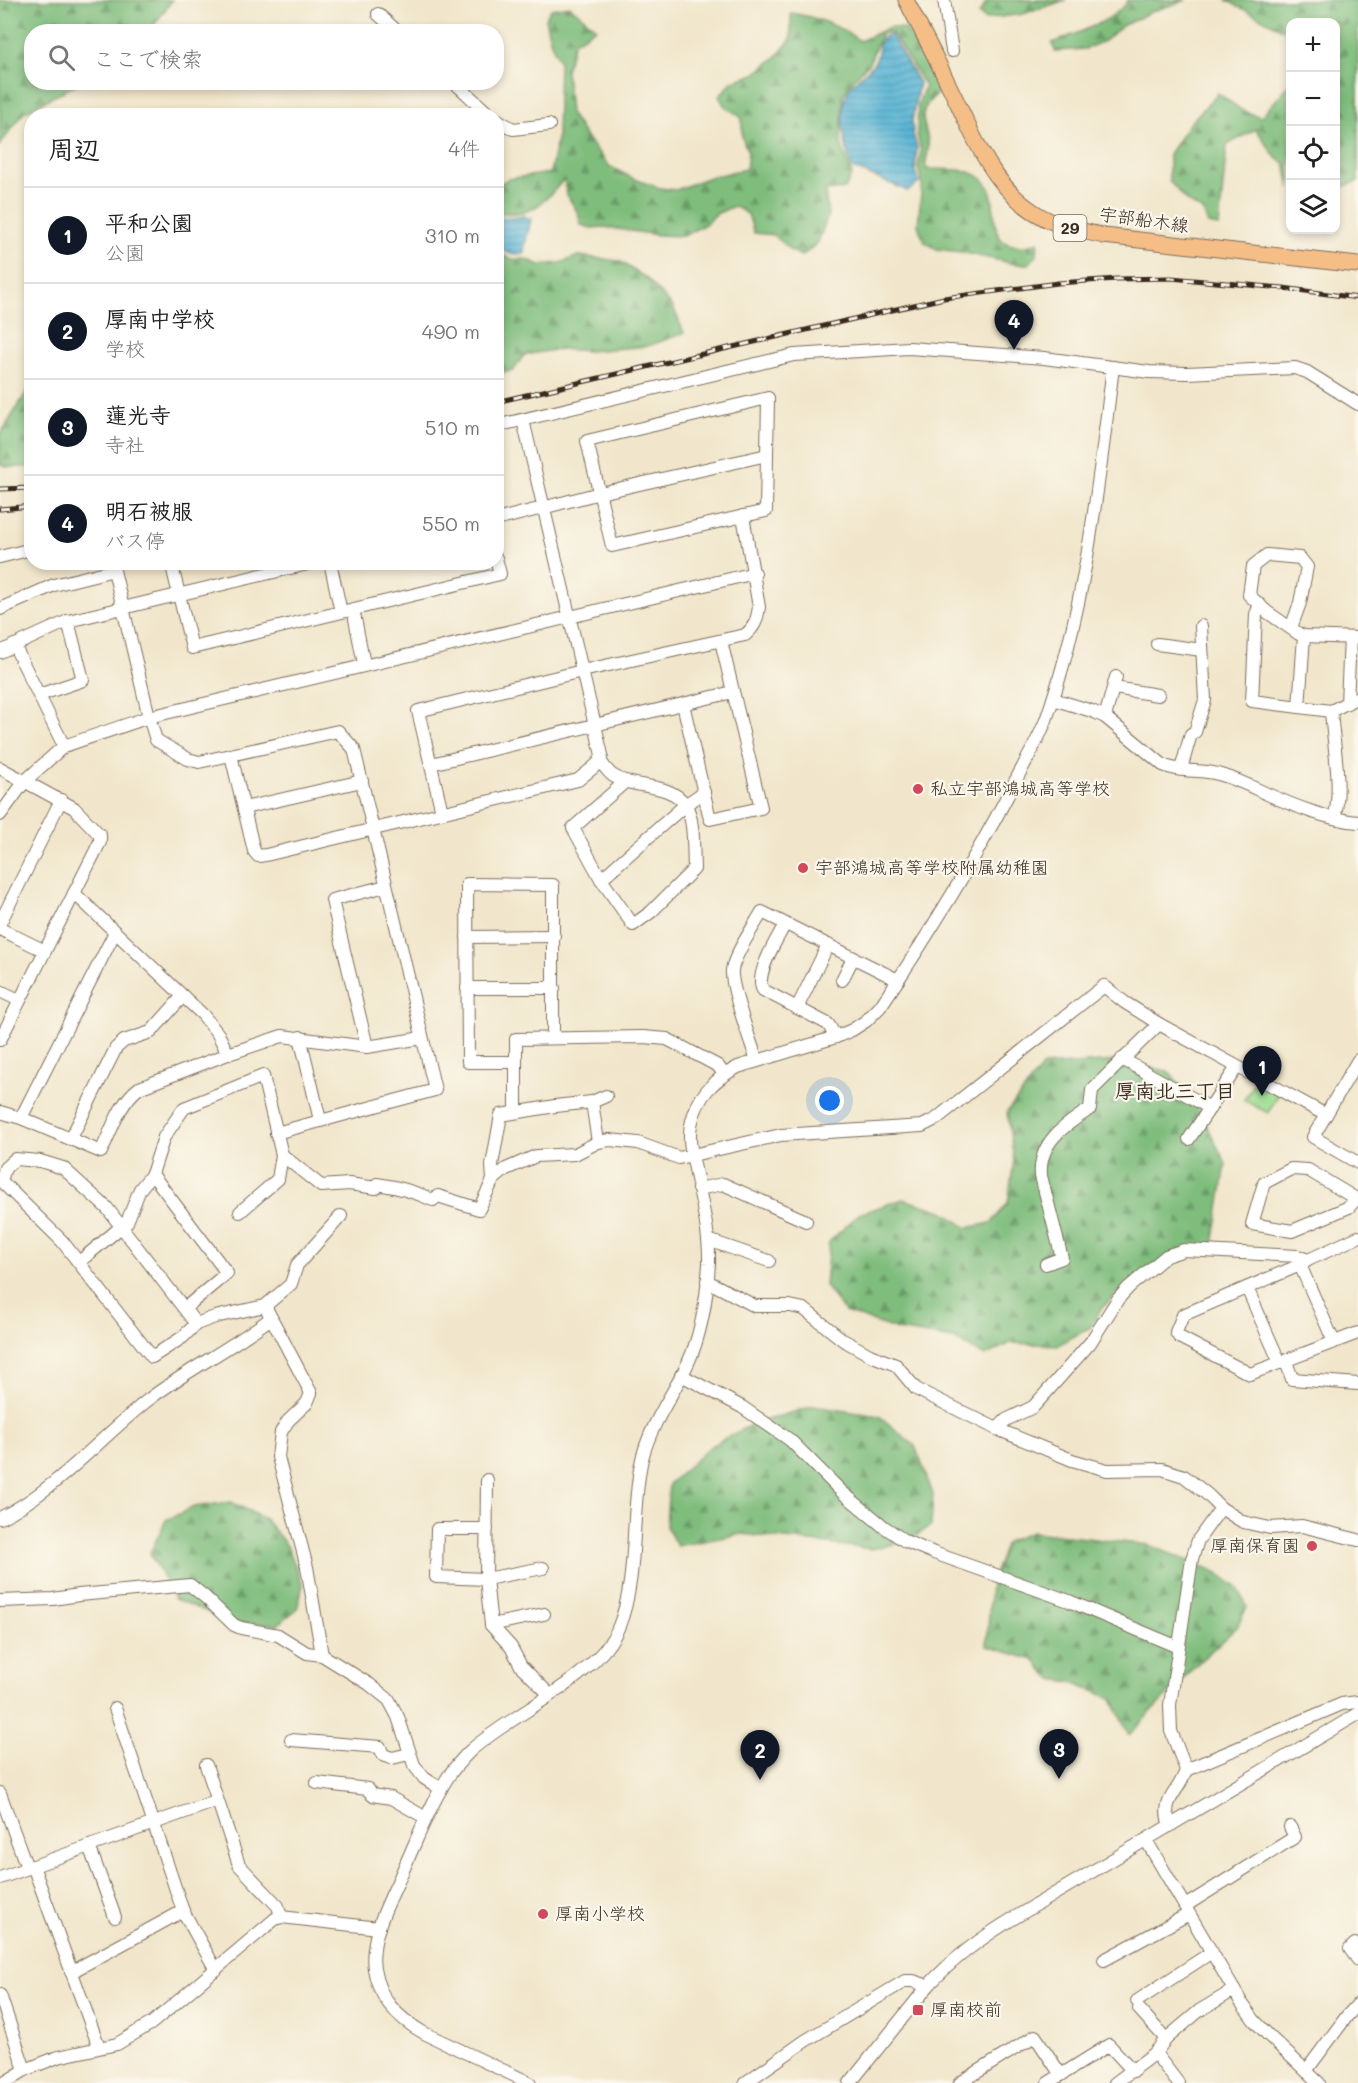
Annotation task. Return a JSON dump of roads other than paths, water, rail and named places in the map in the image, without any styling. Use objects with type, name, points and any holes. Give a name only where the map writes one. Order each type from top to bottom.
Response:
[{"type":"main road","name":"宇部船木線","points":[[906,0],[938,61],[977,146],[1011,194],[1038,214],[1075,229],[1104,236],[1358,265]]},
{"type":"street","points":[[944,0],[952,51]]},
{"type":"street","points":[[378,14],[389,24]]},
{"type":"street","points":[[463,90],[482,108]]},
{"type":"street","points":[[504,124],[513,129],[549,125]]},
{"type":"street","points":[[504,424],[794,355],[877,349],[938,349],[1044,358],[1149,372],[1187,373],[1296,368],[1307,372],[1358,404]]},
{"type":"street","points":[[530,2083],[424,2033],[393,2010],[381,1990],[374,1970],[374,1950],[379,1928],[426,1818],[449,1775],[497,1728],[596,1660],[620,1624],[628,1590],[642,1458],[656,1421],[698,1337],[707,1281],[708,1240],[692,1155],[690,1132],[697,1105],[708,1088],[724,1074],[738,1067],[836,1037],[866,1021],[880,1007],[957,890],[1045,723],[1070,641],[1091,536],[1113,367]]},
{"type":"street","points":[[768,398],[766,512],[612,546],[600,493],[587,441],[768,398]]},
{"type":"street","points":[[231,755],[254,851],[258,855],[266,855],[578,780],[600,761],[602,755],[524,420]]},
{"type":"street","points":[[504,518],[600,493],[767,455]]},
{"type":"street","points":[[442,812],[418,711],[582,671],[745,635],[753,629],[758,620],[759,608],[743,516]]},
{"type":"street","points":[[0,557],[24,551]]},
{"type":"street","points":[[1260,605],[1256,614],[1252,701],[1331,711],[1353,700],[1354,638],[1304,636],[1291,628],[1260,605],[1249,595],[1253,566],[1267,555],[1300,558],[1307,567],[1300,603],[1291,628]]},
{"type":"street","points":[[0,609],[54,585],[101,570]]},
{"type":"street","points":[[114,570],[148,717],[156,741],[188,759],[199,762],[338,731],[354,749],[435,1090],[276,1133]]},
{"type":"street","points":[[173,570],[192,648],[500,574],[499,570]]},
{"type":"street","points":[[0,652],[68,621],[283,570]]},
{"type":"street","points":[[333,570],[364,664]]},
{"type":"street","points":[[0,815],[25,781],[64,746],[148,717],[754,573]]},
{"type":"street","points":[[39,695],[83,680],[68,621]]},
{"type":"street","points":[[1180,769],[1205,700],[1201,626]]},
{"type":"street","points":[[1299,707],[1304,636]]},
{"type":"street","points":[[683,704],[710,819],[761,808],[721,641]]},
{"type":"street","points":[[1157,644],[1202,650]]},
{"type":"street","points":[[14,645],[64,746]]},
{"type":"street","points":[[1106,717],[1115,683],[1158,695]]},
{"type":"street","points":[[431,764],[733,692]]},
{"type":"street","points":[[1053,699],[1106,717],[1163,765],[1171,769],[1218,774],[1290,804],[1334,818],[1358,822]]},
{"type":"street","points":[[1331,711],[1338,792],[1334,818]]},
{"type":"street","points":[[600,761],[612,776],[660,789],[677,798],[685,805],[691,821],[694,869],[651,912],[633,925],[600,879],[573,828],[626,781]]},
{"type":"street","points":[[0,768],[74,808],[100,836],[100,842],[0,1040]]},
{"type":"street","points":[[244,808],[362,781]]},
{"type":"street","points":[[600,879],[685,805],[704,792]]},
{"type":"street","points":[[0,923],[61,800]]},
{"type":"street","points":[[516,1062],[468,1062],[467,884],[554,885],[553,1038]]},
{"type":"street","points":[[367,1047],[332,900],[386,886]]},
{"type":"street","points":[[74,893],[203,1015],[218,1034],[228,1054]]},
{"type":"street","points":[[757,1061],[733,985],[732,970],[762,912],[898,980]]},
{"type":"street","points":[[785,924],[762,972],[760,985],[764,990],[828,1024],[836,1037]]},
{"type":"street","points":[[0,929],[45,951]]},
{"type":"street","points":[[21,1118],[115,932]]},
{"type":"street","points":[[467,937],[554,936]]},
{"type":"street","points":[[796,1008],[828,945]]},
{"type":"street","points":[[842,980],[854,958]]},
{"type":"street","points":[[282,1155],[321,1186],[340,1184],[376,1188],[377,1184],[408,1189],[433,1200],[438,1196],[479,1209],[493,1180],[507,1169],[536,1156],[575,1154],[598,1142],[610,1140],[638,1143],[679,1158],[781,1135],[813,1131],[915,1127],[928,1124],[936,1119],[1104,986],[1159,1024],[1326,1115]]},
{"type":"street","points":[[467,988],[554,987]]},
{"type":"street","points":[[0,991],[19,1000]]},
{"type":"street","points":[[71,1138],[116,1048],[124,1041],[151,1032],[183,996]]},
{"type":"street","points":[[1046,1264],[1062,1258],[1041,1176],[1040,1165],[1044,1153],[1056,1134],[1090,1109],[1092,1090],[1159,1024]]},
{"type":"street","points":[[0,1112],[21,1118],[101,1152],[132,1093],[139,1088],[228,1054],[282,1036],[367,1047],[422,1038]]},
{"type":"street","points":[[300,1037],[320,1120]]},
{"type":"street","points":[[516,1112],[516,1039],[643,1037],[667,1040],[718,1066],[724,1074]]},
{"type":"street","points":[[1122,1059],[1210,1108]]},
{"type":"street","points":[[1357,1160],[1313,1137],[1358,1060]]},
{"type":"street","points":[[1189,1139],[1238,1067]]},
{"type":"street","points":[[79,1262],[127,1222],[140,1189],[152,1174],[164,1137],[184,1108],[263,1076],[282,1155],[278,1179],[240,1212]]},
{"type":"street","points":[[493,1180],[492,1165],[501,1114],[592,1102],[606,1096]]},
{"type":"street","points":[[592,1102],[598,1142]]},
{"type":"street","points":[[196,1324],[122,1227],[63,1168],[40,1161],[15,1159],[5,1168],[1,1181],[62,1241],[152,1357],[183,1336],[196,1324],[215,1317],[265,1306],[291,1284],[297,1265],[340,1216]]},
{"type":"street","points":[[1291,1169],[1308,1170],[1357,1199],[1349,1207],[1292,1231],[1252,1224],[1264,1183],[1291,1169]]},
{"type":"street","points":[[152,1174],[227,1274],[185,1308]]},
{"type":"street","points":[[698,1189],[723,1184],[806,1221]]},
{"type":"street","points":[[1358,1237],[1183,1315],[1176,1332],[1179,1337],[1250,1374],[1358,1333]]},
{"type":"street","points":[[708,1240],[769,1261]]},
{"type":"street","points":[[997,1429],[1006,1420],[1033,1407],[1090,1343],[1118,1299],[1166,1256],[1184,1250],[1298,1256],[1304,1262],[1334,1342]]},
{"type":"street","points":[[707,1281],[754,1306],[790,1306],[804,1309],[843,1340],[870,1355],[896,1365],[916,1389],[997,1429],[1072,1460],[1107,1470],[1149,1468],[1173,1472],[1184,1476],[1221,1508],[1243,1522],[1270,1528],[1302,1526],[1358,1540]]},
{"type":"street","points":[[1247,1288],[1292,1379],[1358,1384]]},
{"type":"street","points":[[265,1306],[311,1393],[307,1403],[288,1421],[281,1432],[278,1456],[307,1567],[322,1655]]},
{"type":"street","points":[[0,1518],[44,1490],[149,1400],[271,1318]]},
{"type":"street","points":[[681,1375],[742,1407],[790,1440],[843,1493],[905,1541],[1069,1600],[1178,1647]]},
{"type":"street","points":[[487,1480],[486,1579],[491,1625],[511,1647],[521,1666],[549,1694]]},
{"type":"street","points":[[1186,1770],[1173,1741],[1169,1719],[1178,1647],[1192,1559],[1198,1540],[1221,1508]]},
{"type":"street","points":[[487,1529],[437,1529],[436,1576],[486,1579],[543,1568]]},
{"type":"street","points":[[0,1601],[53,1599],[190,1585],[234,1625],[271,1632],[307,1653],[322,1655],[369,1684],[389,1700],[398,1716],[414,1764],[424,1778],[441,1789]]},
{"type":"street","points":[[491,1625],[544,1614]]},
{"type":"street","points":[[1170,1826],[1166,1815],[1168,1801],[1180,1785],[1186,1770],[1342,1704],[1358,1702]]},
{"type":"street","points":[[115,1708],[183,1911],[216,1971]]},
{"type":"street","points":[[850,2083],[928,1986],[970,1947],[994,1930],[1358,1714]]},
{"type":"street","points":[[291,1740],[380,1748],[383,1755],[392,1758],[409,1754]]},
{"type":"street","points":[[206,1765],[239,1865],[278,1906],[281,1917]]},
{"type":"street","points":[[317,1783],[368,1789],[372,1795],[391,1798],[426,1818]]},
{"type":"street","points":[[0,1793],[99,2047]]},
{"type":"street","points":[[0,1878],[216,1801]]},
{"type":"street","points":[[1104,1960],[1187,1910],[1295,1837],[1290,1827]]},
{"type":"street","points":[[1146,1840],[1254,2020],[1319,2083]]},
{"type":"street","points":[[89,1846],[115,1917]]},
{"type":"street","points":[[71,1972],[183,1911]]},
{"type":"street","points":[[4,2083],[25,2070],[58,2057],[117,2044],[152,2022],[281,1917],[379,1928]]},
{"type":"street","points":[[1355,1944],[1350,1949],[1358,1960]]},
{"type":"street","points":[[1166,2039],[1138,2005],[1212,1952]]},
{"type":"street","points":[[745,2083],[805,2041],[905,1981],[928,1986]]},
{"type":"street","points":[[1115,2083],[1155,2053],[1166,2039],[1199,2011],[1234,1990]]},
{"type":"street","points":[[1,2002],[25,2070]]},
{"type":"street","points":[[1306,2071],[1358,2004]]},
{"type":"street","points":[[960,2083],[1035,2036],[1061,2075]]},
{"type":"street","points":[[1048,2083],[1109,2045],[1133,2071]]},
{"type":"street","points":[[1155,2053],[1178,2083]]},
{"type":"water","points":[[891,35],[919,83],[912,121],[917,147],[915,171],[919,183],[908,191],[852,168],[843,128],[843,107],[849,89],[873,64],[879,43],[885,36]]},
{"type":"water","points":[[523,216],[531,219],[523,254],[504,251],[504,217]]},
{"type":"railway","points":[[504,400],[944,298],[1058,283],[1171,278],[1283,288],[1358,298]]},
{"type":"railway","points":[[0,489],[24,488]]},
{"type":"railway","points":[[0,509],[24,507]]},
{"type":"place","name":"明石被服","points":[[1014,350]]},
{"type":"place","name":"私立宇部鴻城高等学校","points":[[918,789]]},
{"type":"place","name":"宇部鴻城高等学校附属幼稚園","points":[[803,868]]},
{"type":"place","name":"平和公園","points":[[1262,1096]]},
{"type":"place","name":"厚南保育園","points":[[1312,1546]]},
{"type":"place","name":"蓮光寺","points":[[1059,1779]]},
{"type":"place","name":"厚南中学校","points":[[760,1780]]},
{"type":"place","name":"厚南小学校","points":[[543,1914]]},
{"type":"place","name":"厚南校前","points":[[918,2010]]},
{"type":"district","name":"厚南北三丁目","points":[[1175,1091]]}]
